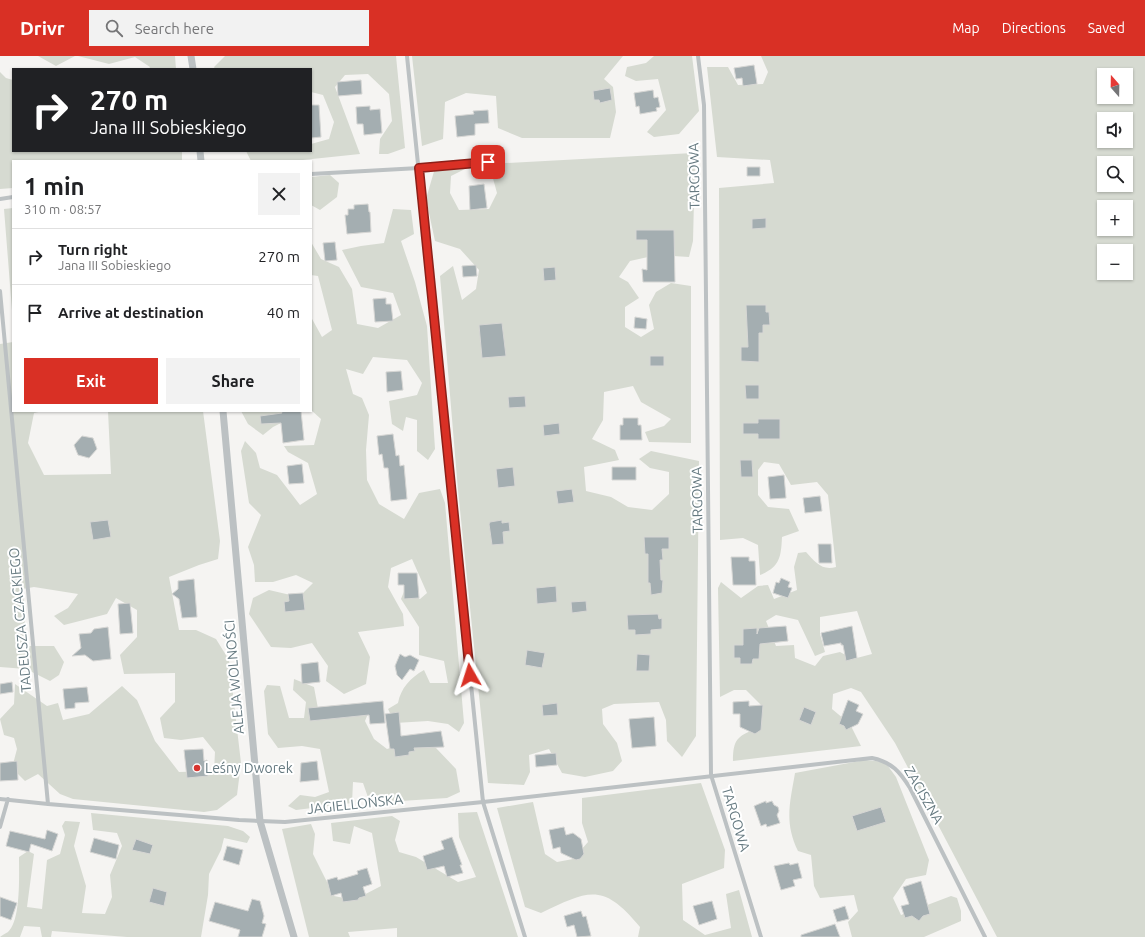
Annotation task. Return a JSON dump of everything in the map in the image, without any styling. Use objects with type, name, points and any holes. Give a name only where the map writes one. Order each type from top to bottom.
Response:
[{"type":"street","points":[[192,56],[193,68]]},
{"type":"street","points":[[407,56],[483,802],[525,937]]},
{"type":"street","name":"TARGOWA","points":[[698,56],[704,105],[711,775],[761,937]]},
{"type":"street","points":[[312,174],[419,168],[502,161]]},
{"type":"street","points":[[0,199],[12,198]]},
{"type":"street","name":"TADEUSZA CZACKIEGO","points":[[0,291],[48,804]]},
{"type":"street","name":"ALEJA WOLNOŚCI","points":[[223,412],[260,821],[293,937]]},
{"type":"street","name":"ZACISZNA","points":[[711,775],[872,758],[890,763],[896,768],[910,788],[985,937]]},
{"type":"street","name":"JAGIELLOŃSKA","points":[[0,799],[285,822],[483,802],[711,775]]},
{"type":"street","points":[[0,827],[8,799]]},
{"type":"shaded area","points":[[38,56],[75,56],[56,66]]},
{"type":"shaded area","points":[[78,56],[175,56],[176,68],[150,68],[135,57],[109,64]]},
{"type":"shaded area","points":[[225,56],[396,56],[405,148],[388,154],[379,154],[380,139],[392,121],[389,94],[368,74],[345,75],[335,87],[360,154],[303,160],[250,160],[246,152],[312,152],[312,144],[329,139],[334,122],[323,95],[312,92],[312,68],[214,67]]},
{"type":"shaded area","points":[[412,56],[623,56],[604,79],[613,87],[616,112],[610,138],[522,138],[498,128],[496,96],[466,93],[445,102],[443,139],[422,146]]},
{"type":"shaded area","points":[[654,56],[692,56],[699,111],[679,134],[654,137],[647,132],[666,110],[658,79],[636,81],[625,76],[627,67],[646,63]]},
{"type":"shaded area","points":[[761,56],[1145,56],[1145,937],[997,937],[895,743],[861,692],[851,688],[833,694],[832,709],[850,724],[861,746],[733,761],[735,743],[744,734],[756,729],[762,706],[746,690],[734,690],[720,697],[718,588],[721,582],[741,598],[758,586],[768,585],[774,599],[797,590],[794,567],[798,553],[806,552],[823,567],[836,567],[828,495],[817,482],[791,485],[779,464],[764,462],[758,470],[758,495],[768,507],[789,509],[799,531],[782,537],[780,556],[775,565],[767,572],[760,575],[758,545],[743,538],[720,540],[719,188],[774,183],[770,160],[717,157],[707,67],[728,67],[738,85],[763,84],[768,72]],"holes":[[[857,611],[872,654],[853,659],[840,652],[823,656],[815,666],[795,658],[794,645],[776,646],[766,621],[776,615],[798,620],[815,656],[825,652],[820,634],[820,617]]]},
{"type":"shaded area","points":[[0,72],[6,78],[12,80],[12,152],[182,152],[182,160],[12,160],[12,188],[0,189]]},
{"type":"shaded area","points":[[693,153],[695,160],[693,241],[689,257],[657,255],[630,261],[619,277],[628,282],[639,298],[625,307],[625,327],[641,337],[654,329],[649,305],[656,292],[671,283],[691,286],[691,443],[649,442],[645,432],[664,426],[671,419],[641,402],[633,386],[604,392],[603,420],[592,439],[615,450],[619,460],[584,467],[586,491],[611,497],[628,507],[652,510],[669,494],[669,472],[650,468],[639,459],[651,451],[699,461],[696,736],[682,757],[667,741],[666,720],[659,702],[614,704],[602,709],[603,724],[617,743],[622,761],[613,771],[585,777],[562,773],[549,749],[529,755],[530,772],[524,785],[488,783],[458,490],[440,276],[453,266],[462,300],[476,289],[479,270],[460,249],[435,241],[426,199],[435,168],[469,163],[467,168],[451,176],[450,193],[459,210],[489,209],[497,193],[489,164]]},
{"type":"shaded area","points":[[330,175],[339,183],[337,197],[320,210],[312,206],[312,177]]},
{"type":"shaded area","points":[[12,208],[12,310],[4,209]]},
{"type":"shaded area","points":[[393,209],[411,210],[414,234],[401,241],[415,282],[427,326],[435,449],[428,460],[417,451],[417,420],[406,417],[403,431],[392,424],[389,401],[417,395],[422,383],[407,360],[373,357],[363,374],[346,369],[353,394],[362,398],[369,415],[366,450],[367,480],[379,504],[404,519],[419,493],[440,489],[445,503],[464,723],[459,732],[448,724],[428,721],[395,723],[388,709],[398,703],[401,693],[414,676],[424,670],[430,683],[448,683],[444,661],[419,655],[419,627],[401,599],[405,589],[420,599],[427,593],[412,559],[391,568],[388,587],[403,614],[404,626],[358,632],[370,657],[366,684],[344,694],[326,681],[328,666],[312,643],[291,648],[271,647],[249,614],[253,598],[269,590],[299,597],[313,583],[296,575],[273,582],[255,582],[254,565],[248,547],[261,515],[249,503],[241,451],[245,441],[256,453],[260,468],[277,475],[300,505],[317,494],[308,463],[288,452],[284,446],[314,445],[321,419],[312,411],[312,319],[322,337],[332,330],[318,276],[312,275],[312,244],[321,259],[339,267],[352,289],[357,324],[378,328],[401,315],[393,293],[361,287],[342,250],[384,243]]},
{"type":"shaded area","points":[[12,342],[12,412],[38,412],[34,413],[28,443],[44,475],[111,474],[108,412],[203,412],[220,541],[218,559],[169,577],[179,630],[196,630],[216,639],[229,660],[241,763],[237,795],[217,810],[204,812],[73,799],[60,794],[38,774],[25,781],[12,768],[17,749],[14,738],[4,735],[0,719],[14,704],[15,684],[47,706],[58,703],[63,720],[89,714],[122,686],[137,700],[155,741],[179,772],[214,771],[215,752],[203,737],[181,740],[164,738],[160,718],[175,702],[175,673],[124,674],[120,655],[137,637],[137,610],[116,598],[107,614],[64,625],[54,616],[68,608],[78,594],[34,587],[23,589],[26,646],[54,646],[64,662],[59,675],[50,681],[26,669],[0,667],[0,344]]},
{"type":"shaded area","points":[[242,412],[286,412],[287,420],[273,427],[263,435],[248,424]]},
{"type":"shaded area","points":[[294,679],[314,687],[319,714],[365,702],[369,711],[365,721],[374,739],[387,749],[420,739],[425,744],[436,748],[456,769],[460,792],[447,798],[370,803],[363,783],[353,782],[352,803],[296,810],[288,806],[300,795],[315,797],[329,792],[320,749],[302,746],[278,748],[268,734],[264,691],[267,685],[280,686],[289,718],[304,718],[306,702],[293,690]]},
{"type":"shaded area","points":[[865,760],[885,762],[896,777],[929,860],[926,875],[906,879],[893,898],[901,915],[951,896],[957,898],[961,911],[961,921],[924,937],[852,937],[848,922],[858,911],[854,895],[820,898],[814,886],[811,855],[798,851],[791,831],[789,812],[795,773]]},
{"type":"shaded area","points":[[701,783],[725,850],[724,868],[682,884],[683,920],[705,935],[731,928],[726,894],[739,890],[752,937],[638,937],[640,927],[627,913],[616,903],[595,894],[584,895],[572,899],[541,913],[525,907],[497,808],[533,802],[545,854],[557,862],[573,859],[588,842],[582,823],[582,798]]},
{"type":"shaded area","points":[[477,812],[518,937],[397,937],[397,928],[348,932],[350,937],[309,937],[282,829],[311,824],[315,834],[313,854],[334,896],[354,900],[381,886],[372,833],[354,826],[350,844],[333,841],[331,823],[392,816],[400,821],[395,840],[399,852],[416,857],[458,882],[476,877],[459,837],[458,813]]},
{"type":"shaded area","points":[[91,813],[228,826],[243,831],[250,837],[247,843],[224,838],[221,850],[209,874],[208,895],[201,937],[127,937],[52,931],[51,937],[42,937],[40,927],[24,926],[20,937],[0,937],[8,932],[15,918],[19,885],[19,857],[28,851],[34,854],[27,907],[42,909],[47,860],[60,854],[65,835],[62,826],[65,821],[80,822],[74,846],[86,886],[82,913],[105,914],[112,897],[110,875],[122,846],[117,833],[93,830]]},
{"type":"building","points":[[754,65],[757,84],[743,86],[742,78],[736,79],[734,68]]},
{"type":"building","points":[[361,80],[362,94],[338,96],[337,82]]},
{"type":"building","points":[[610,88],[612,100],[600,103],[599,100],[594,100],[593,91]]},
{"type":"building","points":[[653,90],[654,98],[658,97],[660,107],[656,108],[657,111],[640,114],[639,106],[636,107],[634,93]]},
{"type":"building","points":[[312,105],[319,105],[321,137],[312,138]]},
{"type":"building","points":[[370,106],[370,110],[380,109],[382,133],[364,135],[363,124],[357,124],[356,107]]},
{"type":"building","points":[[488,110],[489,123],[475,124],[475,135],[457,137],[455,116],[474,114],[473,111]]},
{"type":"building","points":[[747,167],[760,167],[760,176],[747,176]]},
{"type":"building","points":[[484,184],[487,208],[470,210],[469,186]]},
{"type":"building","points":[[368,204],[371,232],[347,234],[345,215],[348,215],[348,209],[354,209],[354,205]]},
{"type":"building","points":[[766,218],[766,228],[752,229],[752,219]]},
{"type":"building","points":[[636,230],[674,230],[675,282],[643,282],[642,269],[647,270],[647,240],[636,240]]},
{"type":"building","points":[[335,242],[337,260],[325,261],[323,243]]},
{"type":"building","points":[[476,265],[477,276],[463,277],[462,266]]},
{"type":"building","points":[[555,267],[556,280],[544,281],[543,268]]},
{"type":"building","points":[[386,298],[386,304],[391,304],[393,321],[375,322],[373,299]]},
{"type":"building","points":[[746,305],[766,305],[766,312],[769,312],[770,325],[763,325],[763,333],[759,333],[759,362],[741,361],[741,347],[748,347]]},
{"type":"building","points":[[635,317],[647,319],[646,329],[634,328]]},
{"type":"building","points":[[502,323],[506,356],[482,358],[479,325]]},
{"type":"building","points":[[650,356],[664,356],[664,366],[650,366]]},
{"type":"building","points":[[401,371],[403,390],[387,392],[386,372]]},
{"type":"building","points":[[745,385],[759,385],[759,399],[746,399]]},
{"type":"building","points":[[525,396],[526,407],[509,408],[508,397]]},
{"type":"building","points":[[301,412],[304,440],[283,443],[281,423],[261,424],[260,416]]},
{"type":"building","points":[[623,418],[638,418],[638,425],[641,425],[642,440],[620,440],[620,425],[623,425]]},
{"type":"building","points":[[758,419],[780,419],[780,439],[758,439],[758,434],[743,434],[743,423],[758,423]]},
{"type":"building","points":[[559,423],[560,434],[544,436],[543,425]]},
{"type":"building","points":[[393,434],[396,456],[399,455],[400,466],[404,465],[407,499],[391,501],[388,468],[384,468],[382,454],[379,455],[377,436]]},
{"type":"building","points":[[82,436],[93,438],[97,449],[89,458],[78,455],[74,445]]},
{"type":"building","points":[[740,460],[752,460],[753,477],[741,477]]},
{"type":"building","points":[[302,464],[304,483],[289,484],[287,466]]},
{"type":"building","points":[[513,467],[515,486],[498,488],[496,469]]},
{"type":"building","points":[[612,467],[636,467],[636,480],[612,480]]},
{"type":"building","points":[[784,475],[786,498],[770,499],[768,477]]},
{"type":"building","points":[[572,489],[574,502],[558,504],[556,491]]},
{"type":"building","points":[[820,496],[822,511],[805,513],[803,498]]},
{"type":"building","points":[[108,520],[111,537],[93,540],[90,522]]},
{"type":"building","points":[[502,520],[502,523],[509,522],[510,531],[503,532],[504,544],[492,545],[489,524],[490,522]]},
{"type":"building","points":[[644,537],[669,537],[669,549],[662,549],[663,560],[660,560],[661,580],[663,580],[662,593],[651,595],[650,583],[648,583],[648,554],[645,554]]},
{"type":"building","points":[[818,544],[831,544],[832,563],[819,563]]},
{"type":"building","points":[[731,557],[749,557],[749,561],[755,561],[756,585],[733,585]]},
{"type":"building","points":[[398,573],[417,573],[419,598],[404,599],[404,585],[398,585]]},
{"type":"building","points":[[781,578],[790,582],[788,587],[792,588],[788,598],[773,593],[776,582],[779,583]]},
{"type":"building","points":[[194,579],[197,617],[182,618],[179,599],[172,594],[178,589],[178,581]]},
{"type":"building","points":[[556,586],[557,602],[537,604],[536,588]]},
{"type":"building","points":[[303,593],[305,610],[285,612],[284,602],[289,601],[288,594]]},
{"type":"building","points":[[586,601],[587,611],[572,613],[571,602]]},
{"type":"building","points":[[130,603],[133,633],[120,634],[118,604]]},
{"type":"building","points":[[658,614],[659,619],[662,618],[662,629],[651,630],[651,634],[635,635],[635,630],[628,630],[627,615]]},
{"type":"building","points":[[786,626],[788,641],[760,644],[759,659],[753,659],[752,664],[740,664],[740,658],[734,658],[734,645],[743,645],[743,629],[757,628],[757,634],[759,628]]},
{"type":"building","points":[[852,626],[857,658],[846,661],[843,645],[841,645],[841,643],[824,646],[821,633]]},
{"type":"building","points":[[108,627],[111,659],[93,661],[85,655],[72,656],[81,648],[79,634],[91,633],[94,629]]},
{"type":"building","points":[[527,650],[545,653],[542,668],[525,665]]},
{"type":"building","points":[[400,654],[405,657],[410,655],[419,660],[414,671],[410,669],[402,680],[397,675],[395,666]]},
{"type":"building","points":[[637,654],[650,655],[649,671],[636,671]]},
{"type":"building","points":[[318,662],[320,682],[302,684],[301,664]]},
{"type":"building","points":[[12,682],[13,692],[0,694],[0,684]]},
{"type":"building","points":[[87,687],[89,702],[75,703],[75,708],[65,709],[63,689]]},
{"type":"building","points":[[848,700],[859,705],[856,711],[863,714],[858,724],[846,730],[844,726],[839,724]]},
{"type":"building","points":[[383,701],[385,723],[370,724],[369,715],[310,721],[308,708]]},
{"type":"building","points":[[749,701],[749,706],[763,705],[761,730],[755,734],[740,727],[740,714],[733,714],[733,702]]},
{"type":"building","points":[[557,703],[558,715],[543,716],[542,705]]},
{"type":"building","points":[[804,707],[816,712],[811,725],[799,720]]},
{"type":"building","points":[[399,712],[401,736],[441,731],[444,747],[414,748],[415,751],[409,752],[409,755],[395,757],[394,749],[390,749],[385,714]]},
{"type":"building","points":[[654,717],[656,746],[632,748],[629,719]]},
{"type":"building","name":"Leśny Dworek","points":[[203,749],[204,761],[207,760],[208,776],[187,778],[184,750]]},
{"type":"building","points":[[556,753],[557,765],[536,767],[535,755]]},
{"type":"building","points":[[17,761],[18,780],[0,781],[0,763]]},
{"type":"building","points":[[317,761],[319,780],[300,782],[301,763]]},
{"type":"building","points":[[766,801],[766,803],[772,801],[774,805],[778,807],[779,811],[777,815],[780,823],[767,827],[766,824],[761,826],[754,806]]},
{"type":"building","points":[[881,807],[886,822],[857,831],[852,816]]},
{"type":"building","points":[[564,827],[566,835],[573,833],[581,839],[584,854],[580,859],[576,860],[561,853],[560,847],[553,849],[549,830]]},
{"type":"building","points":[[47,830],[58,834],[52,851],[31,844],[29,852],[6,846],[10,831],[45,839]]},
{"type":"building","points":[[452,837],[462,865],[460,865],[463,873],[447,877],[444,866],[427,870],[423,856],[444,849],[441,841]]},
{"type":"building","points":[[94,838],[119,845],[116,859],[90,852]]},
{"type":"building","points":[[136,839],[153,845],[150,854],[132,850]]},
{"type":"building","points":[[227,846],[243,850],[239,865],[223,860]]},
{"type":"building","points":[[789,863],[790,865],[798,863],[802,878],[793,880],[795,886],[781,890],[774,866]]},
{"type":"building","points":[[367,868],[372,884],[363,887],[366,896],[359,898],[358,900],[343,902],[341,893],[331,896],[327,880],[337,877],[338,880],[358,874],[357,871]]},
{"type":"building","points":[[921,881],[930,914],[923,916],[919,921],[912,916],[905,918],[901,906],[909,904],[903,887]]},
{"type":"building","points":[[153,888],[167,892],[164,906],[149,902]]},
{"type":"building","points":[[0,897],[17,903],[11,920],[0,916]]},
{"type":"building","points":[[252,899],[260,901],[264,916],[262,923],[266,924],[262,937],[238,937],[240,930],[209,921],[215,902],[248,911]]},
{"type":"building","points":[[712,901],[717,919],[699,925],[693,906]]},
{"type":"building","points":[[845,906],[849,919],[837,922],[833,910]]},
{"type":"building","points":[[581,911],[583,917],[586,916],[591,936],[577,937],[574,925],[567,927],[564,916]]},
{"type":"building","points":[[835,924],[840,937],[801,937],[801,935]]},
{"type":"place","name":"Leśny Dworek","points":[[197,768]]},
{"type":"route","points":[[470,675],[419,168],[488,162]]}]
